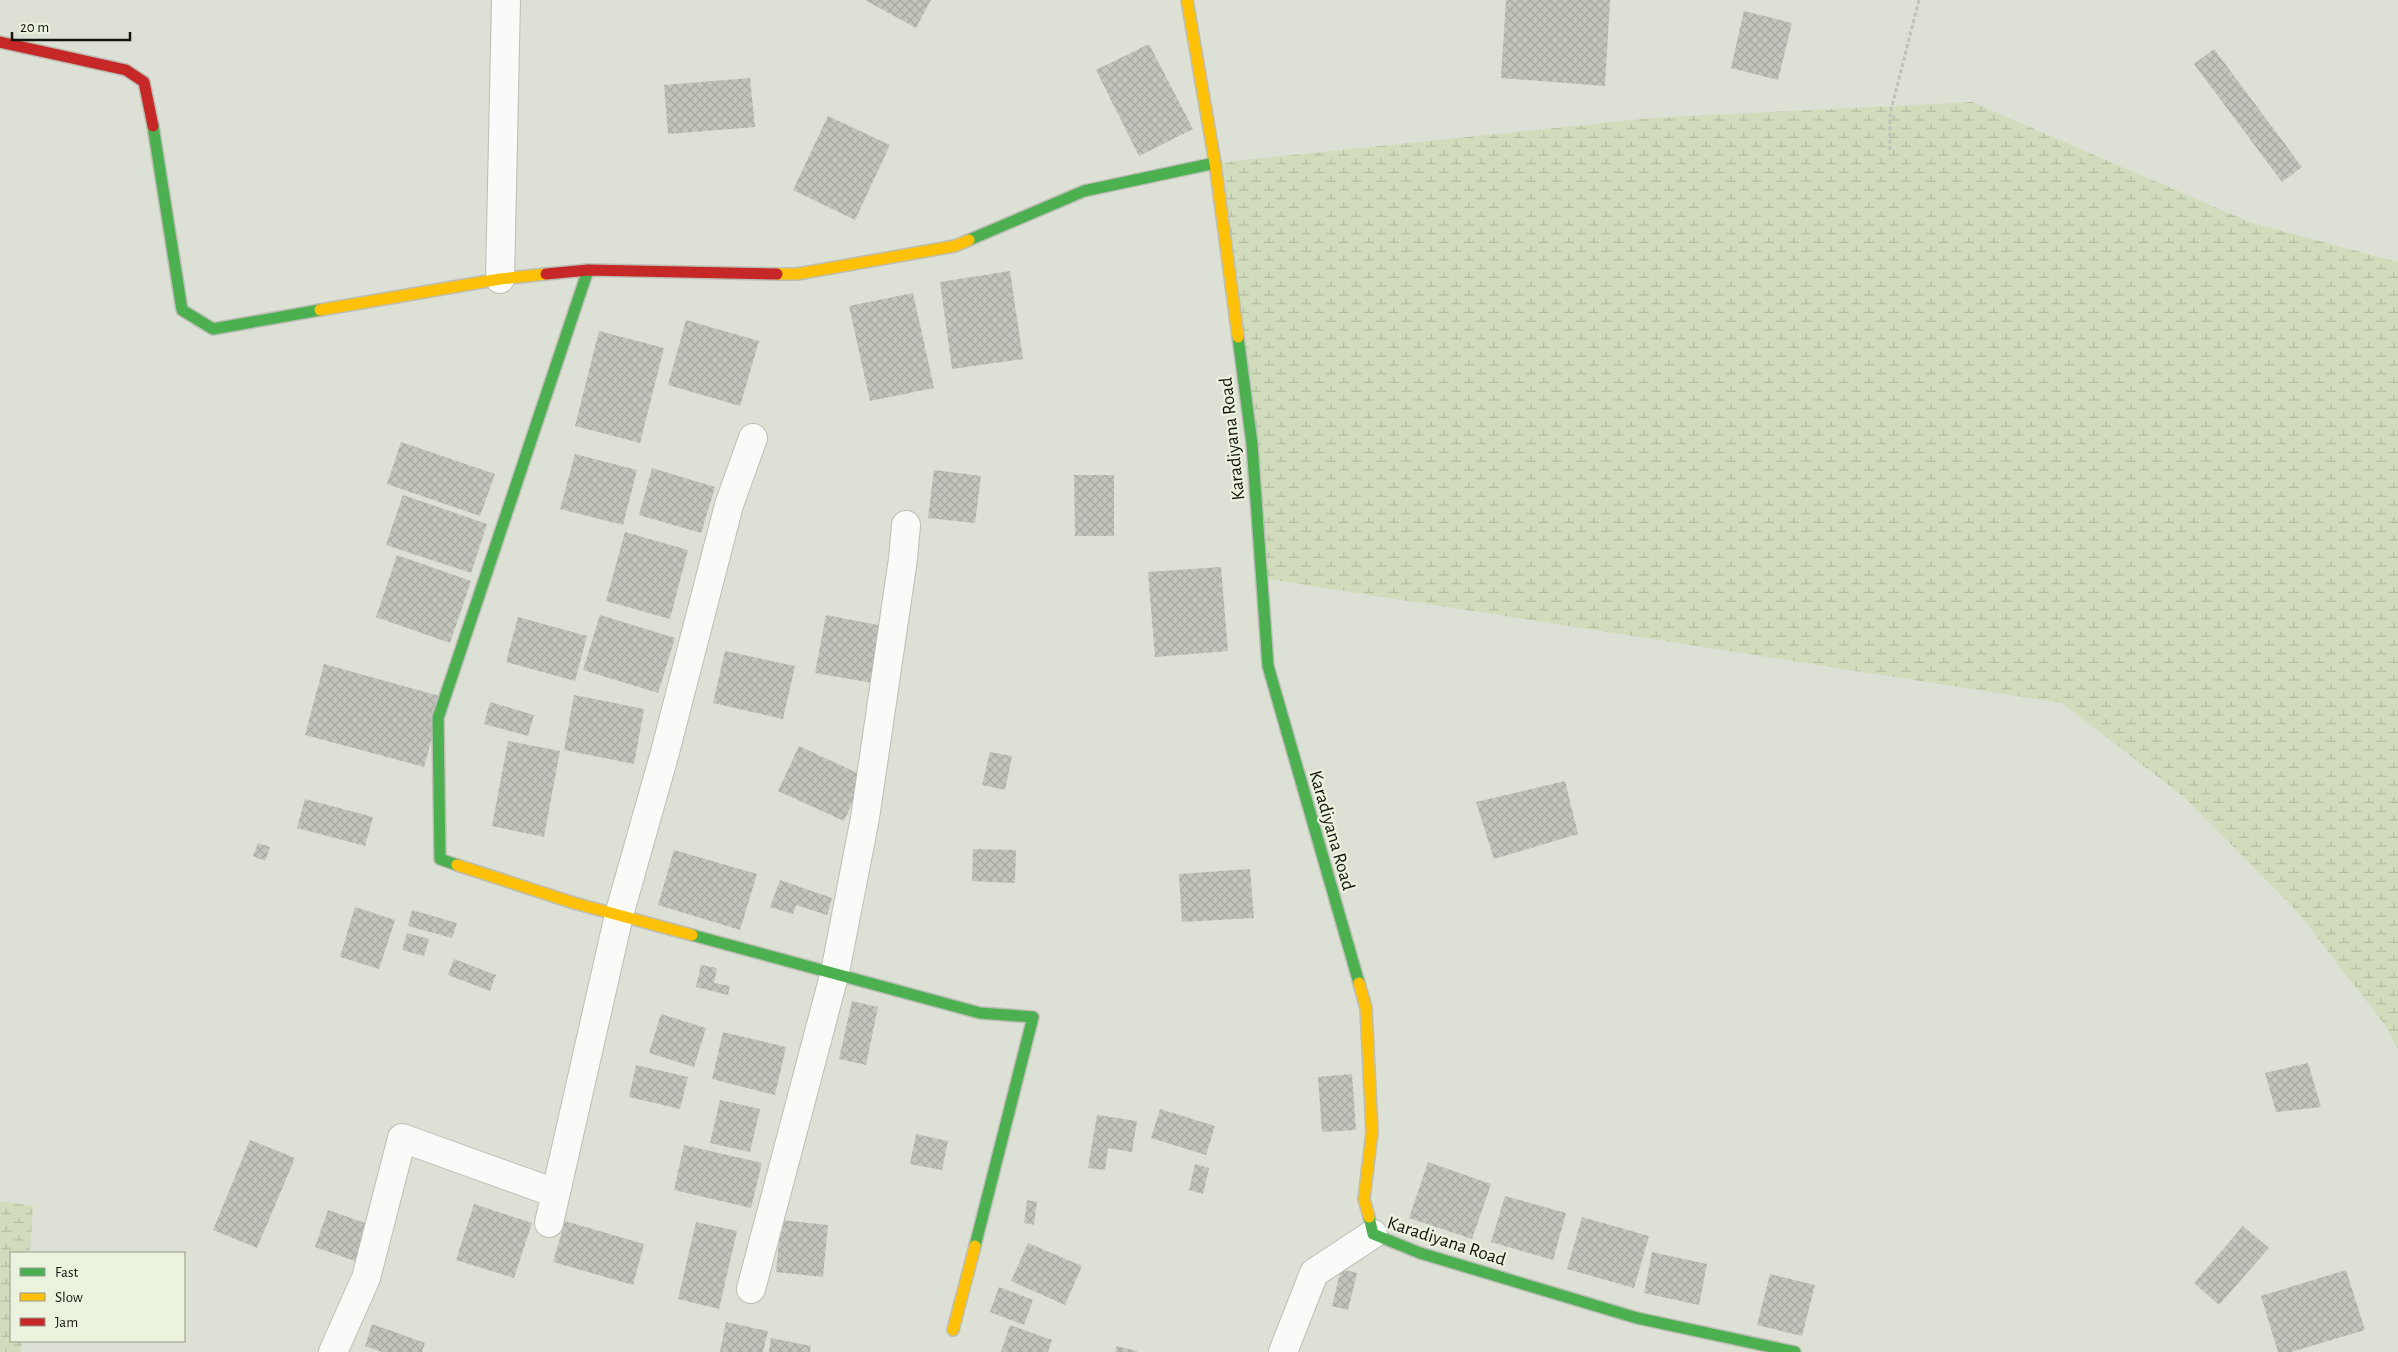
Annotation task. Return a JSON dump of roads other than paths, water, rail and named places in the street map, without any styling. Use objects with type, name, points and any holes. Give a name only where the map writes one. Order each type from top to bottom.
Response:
[{"type":"street","points":[[500,279],[506,0]]},
{"type":"street","name":"Karadiyana Road","points":[[1187,0],[1215,163],[1252,444],[1268,666],[1366,1008],[1372,1132],[1364,1199],[1372,1234],[1420,1253],[1637,1318],[1795,1352]]},
{"type":"street","points":[[0,42],[126,70],[144,82],[150,106],[182,310],[213,329],[500,279],[588,270],[797,274],[955,246],[1084,191],[1215,163]]},
{"type":"street","points":[[588,270],[438,718],[440,859],[574,903],[980,1013],[1033,1017],[953,1330]]},
{"type":"street","points":[[549,1223],[619,915],[669,738],[729,505],[752,438]]},
{"type":"street","points":[[751,1289],[834,972],[865,818],[903,559],[906,525]]},
{"type":"street","points":[[333,1352],[366,1278],[402,1138],[555,1193]]},
{"type":"street","points":[[1283,1352],[1314,1272],[1372,1234]]}]
